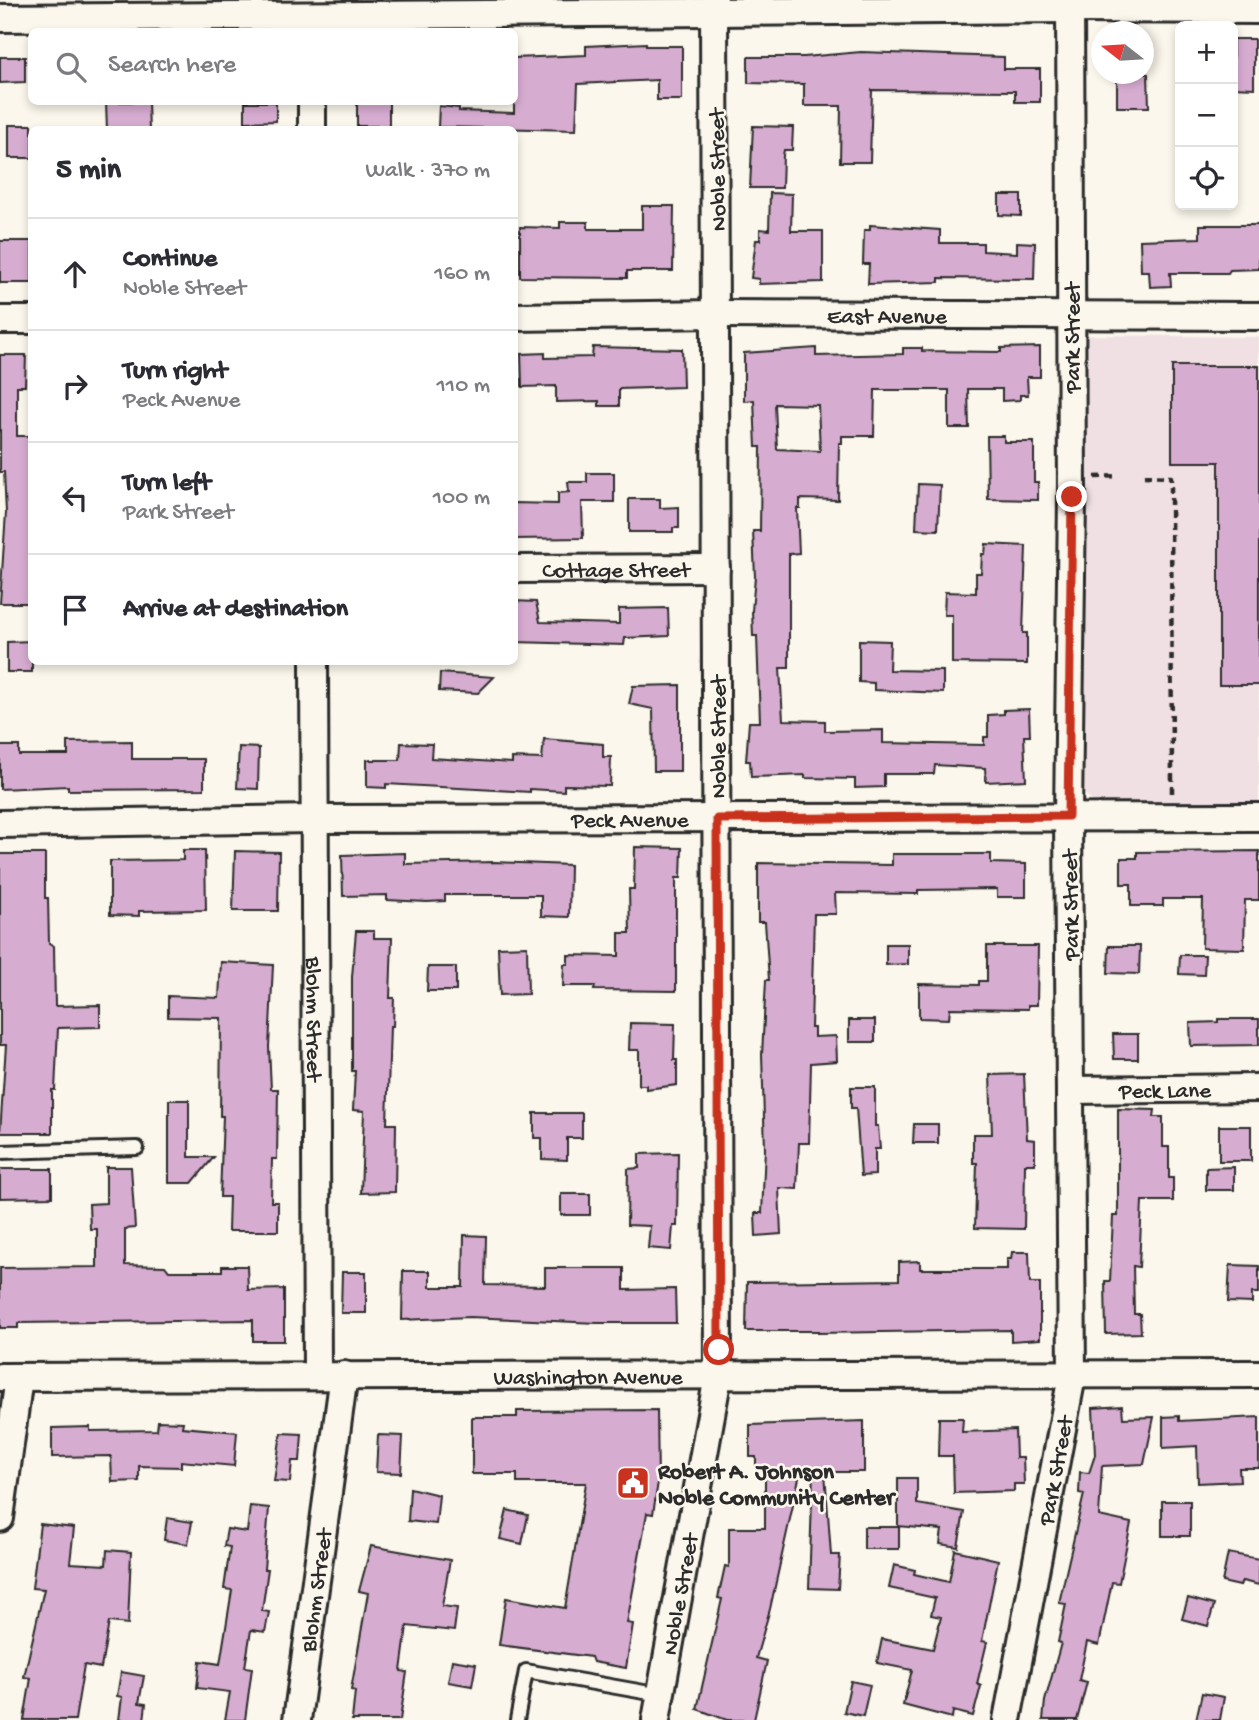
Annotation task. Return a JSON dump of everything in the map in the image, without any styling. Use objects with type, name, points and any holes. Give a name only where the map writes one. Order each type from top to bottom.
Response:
[{"type":"street","points":[[0,18],[312,15],[714,6],[1070,4],[1259,10]]},
{"type":"street","name":"Park Street","points":[[1007,1720],[1072,1376],[1068,816],[1070,4]]},
{"type":"street","name":"Noble Street","points":[[658,1708],[718,1376],[717,314],[714,6]]},
{"type":"street","points":[[312,105],[312,126]]},
{"type":"street","name":"East Avenue","points":[[518,317],[717,314],[1259,316]]},
{"type":"street","points":[[0,320],[28,320]]},
{"type":"street","name":"Cottage Street","points":[[518,569],[716,568]]},
{"type":"street","name":"Blohm Street","points":[[314,665],[317,1376]]},
{"type":"street","name":"Peck Avenue","points":[[0,824],[316,819],[1259,817]]},
{"type":"street","name":"Peck Lane","points":[[1071,1090],[1259,1088]]},
{"type":"street","name":"Washington Avenue","points":[[9,1377],[1259,1374]]},
{"type":"street","name":"Blohm Street","points":[[297,1720],[344,1375]]},
{"type":"street","points":[[0,1518],[9,1377]]},
{"type":"lane","points":[[0,1152],[137,1148]]},
{"type":"lane","points":[[517,1720],[526,1671],[658,1708]]},
{"type":"path","points":[[1144,476],[1171,477],[1172,796]]},
{"type":"path","points":[[1091,477],[1118,477]]},
{"type":"shaded area","points":[[1090,335],[1259,337],[1259,804],[1094,803],[1085,794],[1083,340]]},
{"type":"building","points":[[1238,39],[1254,39],[1254,88],[1238,87]]},
{"type":"building","points":[[646,43],[646,46],[682,46],[682,100],[657,100],[657,80],[578,84],[576,130],[518,129],[518,126],[438,126],[439,106],[459,108],[459,111],[514,113],[514,105],[518,105],[518,58],[586,55],[586,46]]},
{"type":"building","points":[[861,52],[1004,57],[1004,69],[1040,69],[1040,102],[1015,102],[1015,91],[872,90],[870,162],[840,162],[841,106],[804,106],[804,84],[748,83],[748,57],[804,57]]},
{"type":"building","points":[[0,57],[25,57],[25,82],[0,83]]},
{"type":"building","points":[[1117,84],[1148,84],[1149,107],[1117,107]]},
{"type":"building","points":[[106,105],[148,105],[149,126],[107,126]]},
{"type":"building","points":[[245,105],[276,105],[276,121],[245,122]]},
{"type":"building","points":[[357,105],[389,105],[389,126],[357,126]]},
{"type":"building","points":[[9,125],[32,125],[28,126],[28,158],[9,158]]},
{"type":"building","points":[[753,126],[793,127],[792,150],[784,150],[783,155],[782,188],[750,188]]},
{"type":"building","points":[[770,193],[792,194],[791,231],[823,231],[823,282],[759,284],[759,279],[751,278],[760,229],[769,230]]},
{"type":"building","points":[[999,195],[1021,195],[1021,216],[999,215]]},
{"type":"building","points":[[642,206],[674,206],[673,271],[627,271],[627,278],[520,277],[520,227],[560,228],[560,222],[588,222],[588,229],[642,229]]},
{"type":"building","points":[[870,225],[940,230],[940,243],[983,243],[983,251],[1017,253],[1017,242],[1035,243],[1034,279],[939,278],[939,282],[868,284],[869,264],[863,264],[864,230],[870,230]]},
{"type":"building","points":[[1200,225],[1259,225],[1259,269],[1230,270],[1228,273],[1170,273],[1171,286],[1150,287],[1149,271],[1141,271],[1140,240],[1200,238]]},
{"type":"building","points":[[0,241],[28,241],[28,283],[0,283]]},
{"type":"building","points":[[593,347],[682,349],[683,387],[619,389],[619,406],[599,406],[599,401],[556,402],[556,386],[522,387],[521,354],[545,353],[545,358],[592,357]]},
{"type":"building","points":[[1040,347],[1040,377],[1027,377],[1028,395],[1020,395],[1020,400],[1002,401],[1002,389],[968,389],[969,428],[949,428],[949,390],[875,390],[874,436],[842,436],[842,443],[839,443],[838,500],[800,499],[800,508],[797,508],[799,553],[789,554],[789,668],[780,668],[783,720],[825,721],[825,731],[883,730],[883,743],[984,745],[984,737],[988,737],[988,715],[1004,714],[1004,710],[1029,709],[1030,736],[1024,736],[1026,780],[986,782],[985,768],[935,765],[934,774],[884,774],[884,787],[855,788],[855,779],[805,778],[805,775],[751,777],[750,761],[746,761],[749,722],[760,722],[757,636],[753,636],[752,611],[755,577],[753,531],[760,531],[761,447],[756,447],[754,400],[744,401],[744,353],[816,348],[816,356],[903,354],[903,348],[922,348],[922,351],[1001,352],[1001,348]],"holes":[[[775,404],[818,405],[820,451],[777,449]]]},
{"type":"building","points":[[0,355],[26,355],[25,386],[17,386],[17,436],[28,436],[28,603],[0,603],[6,512],[4,472],[0,472]]},
{"type":"building","points":[[1172,366],[1259,366],[1259,685],[1219,685],[1219,462],[1172,462]]},
{"type":"building","points":[[987,436],[1004,436],[1004,442],[1034,442],[1034,482],[1038,482],[1038,500],[988,499]]},
{"type":"building","points":[[587,473],[614,473],[614,502],[582,502],[583,538],[518,539],[518,503],[558,504],[558,493],[569,492],[568,482],[587,482]]},
{"type":"building","points":[[918,484],[940,485],[938,530],[916,529]]},
{"type":"building","points":[[629,499],[660,499],[660,508],[679,507],[679,528],[673,528],[673,532],[629,532]]},
{"type":"building","points":[[986,544],[1026,546],[1023,633],[1027,633],[1027,664],[952,663],[952,615],[944,615],[945,592],[976,593],[976,573],[981,573],[982,554],[985,554]]},
{"type":"building","points":[[518,601],[536,602],[540,622],[619,624],[619,609],[668,608],[669,636],[625,638],[624,645],[518,642]]},
{"type":"building","points":[[859,640],[890,641],[889,670],[943,671],[943,693],[874,690],[874,683],[859,682]]},
{"type":"building","points":[[28,641],[28,665],[32,665],[32,672],[7,672],[7,642]]},
{"type":"building","points":[[440,673],[494,677],[478,693],[439,691]]},
{"type":"building","points":[[680,685],[680,771],[654,771],[653,709],[629,704],[633,686]]},
{"type":"building","points":[[544,739],[603,744],[603,757],[611,757],[610,786],[564,785],[564,791],[530,789],[530,792],[386,784],[386,788],[367,787],[367,760],[400,760],[401,743],[432,744],[431,758],[512,763],[512,758],[542,759]]},
{"type":"building","points":[[132,741],[132,759],[204,759],[204,789],[68,790],[68,786],[0,789],[0,746],[19,746],[19,755],[68,755],[68,742]]},
{"type":"building","points":[[239,747],[259,748],[258,789],[237,788]]},
{"type":"building","points":[[635,847],[682,848],[681,878],[676,878],[676,991],[594,990],[595,986],[563,986],[564,964],[568,964],[568,955],[619,956],[619,933],[630,933],[629,889],[634,889]]},
{"type":"building","points":[[183,850],[205,850],[206,910],[139,911],[139,916],[110,915],[110,861],[183,860]]},
{"type":"building","points":[[235,851],[279,852],[278,911],[233,911]]},
{"type":"building","points":[[1259,851],[1259,900],[1245,900],[1244,949],[1202,948],[1203,899],[1163,899],[1163,906],[1131,906],[1131,884],[1121,884],[1121,858],[1137,858],[1137,852]]},
{"type":"building","points":[[405,853],[405,864],[495,862],[570,865],[569,917],[541,916],[541,895],[445,895],[445,901],[427,902],[387,900],[387,895],[343,896],[342,855]]},
{"type":"building","points":[[0,854],[45,854],[49,943],[54,946],[55,1006],[100,1005],[100,1027],[58,1028],[55,1090],[52,1090],[52,1133],[0,1133],[6,1045],[0,1045]]},
{"type":"building","points":[[892,854],[991,854],[991,863],[1026,864],[1026,897],[997,897],[997,889],[918,890],[918,894],[835,893],[836,914],[814,914],[811,1028],[814,1028],[814,1037],[836,1036],[837,1061],[811,1063],[809,1143],[799,1143],[797,1189],[779,1188],[781,1234],[756,1236],[755,1213],[762,1213],[765,1149],[762,1055],[766,980],[769,980],[765,922],[758,922],[758,863],[892,865]]},
{"type":"building","points":[[356,931],[374,931],[374,938],[392,938],[390,998],[394,998],[393,1026],[390,1026],[387,1124],[396,1124],[395,1192],[361,1193],[364,1111],[353,1110],[355,1071],[352,1071],[352,977]]},
{"type":"building","points":[[886,944],[908,944],[908,964],[886,965]]},
{"type":"building","points":[[527,946],[528,994],[500,995],[498,947]]},
{"type":"building","points":[[987,946],[1038,946],[1037,1005],[1028,1005],[1028,1009],[950,1008],[949,1019],[919,1018],[919,984],[979,985],[979,981],[987,981]]},
{"type":"building","points":[[1109,946],[1140,946],[1139,974],[1108,973]]},
{"type":"building","points":[[1180,955],[1205,955],[1204,975],[1179,974]]},
{"type":"building","points":[[221,962],[273,965],[269,1047],[271,1089],[278,1089],[277,1159],[272,1159],[271,1202],[278,1202],[278,1231],[228,1231],[229,1197],[220,1197],[223,1116],[220,1116],[221,1018],[168,1017],[168,996],[219,998]]},
{"type":"building","points":[[428,967],[456,967],[456,991],[427,991]]},
{"type":"building","points":[[1218,1019],[1259,1019],[1259,1045],[1191,1046],[1190,1023],[1218,1022]]},
{"type":"building","points":[[849,1020],[875,1020],[875,1042],[849,1042]]},
{"type":"building","points":[[630,1023],[675,1024],[674,1060],[677,1060],[677,1085],[646,1089],[646,1085],[639,1085],[639,1050],[629,1050]]},
{"type":"building","points":[[1113,1034],[1138,1034],[1138,1059],[1114,1059]]},
{"type":"building","points":[[1024,1074],[1027,1139],[1035,1140],[1035,1164],[1025,1164],[1024,1229],[975,1228],[977,1163],[973,1163],[973,1134],[992,1134],[990,1075]]},
{"type":"building","points":[[851,1087],[875,1087],[875,1126],[878,1126],[880,1149],[875,1149],[875,1175],[861,1176],[856,1108],[851,1108]]},
{"type":"building","points":[[169,1100],[189,1100],[189,1157],[214,1157],[192,1183],[169,1183]]},
{"type":"building","points":[[1118,1109],[1155,1110],[1154,1117],[1163,1117],[1163,1147],[1169,1147],[1169,1178],[1173,1178],[1173,1201],[1142,1201],[1139,1267],[1133,1266],[1134,1314],[1140,1314],[1141,1333],[1106,1334],[1105,1281],[1110,1281],[1113,1216],[1118,1216]]},
{"type":"building","points":[[534,1113],[582,1113],[582,1138],[567,1138],[567,1160],[542,1159],[542,1138],[534,1138]]},
{"type":"building","points":[[914,1124],[938,1124],[938,1143],[913,1143]]},
{"type":"building","points":[[1219,1126],[1251,1126],[1251,1161],[1219,1161]]},
{"type":"building","points":[[678,1153],[677,1226],[673,1226],[671,1250],[648,1248],[650,1226],[627,1225],[628,1169],[639,1168],[639,1154]]},
{"type":"building","points":[[106,1167],[131,1167],[135,1228],[125,1229],[125,1265],[165,1266],[169,1271],[222,1271],[222,1266],[247,1266],[248,1290],[284,1289],[284,1341],[253,1341],[253,1320],[18,1323],[18,1328],[0,1328],[0,1268],[97,1267],[97,1229],[90,1229],[89,1204],[106,1203]]},
{"type":"building","points":[[1234,1167],[1234,1190],[1206,1190],[1206,1168]]},
{"type":"building","points":[[0,1169],[52,1169],[52,1197],[0,1198]]},
{"type":"building","points":[[561,1194],[590,1194],[590,1215],[561,1215]]},
{"type":"building","points":[[464,1235],[486,1236],[485,1285],[545,1286],[545,1268],[624,1268],[624,1290],[675,1289],[676,1323],[597,1323],[470,1317],[402,1320],[403,1271],[430,1271],[430,1287],[463,1287]]},
{"type":"building","points":[[1012,1252],[1029,1252],[1030,1283],[1040,1283],[1040,1339],[1011,1341],[1011,1330],[818,1333],[746,1331],[747,1282],[899,1280],[899,1262],[920,1261],[920,1269],[1007,1269],[1007,1259],[1011,1259]]},
{"type":"building","points":[[1230,1265],[1259,1266],[1259,1293],[1252,1293],[1252,1303],[1228,1302]]},
{"type":"building","points":[[342,1272],[366,1272],[366,1313],[341,1313]]},
{"type":"building","points":[[1122,1406],[1123,1418],[1154,1417],[1144,1464],[1102,1466],[1099,1516],[1131,1523],[1119,1583],[1112,1582],[1099,1645],[1087,1642],[1079,1680],[1087,1682],[1077,1720],[1043,1720],[1045,1701],[1061,1643],[1058,1642],[1066,1604],[1059,1603],[1084,1494],[1079,1493],[1080,1472],[1089,1473],[1095,1455],[1093,1408]]},
{"type":"building","points":[[657,1410],[658,1482],[653,1514],[647,1513],[627,1623],[633,1624],[626,1668],[593,1662],[591,1657],[499,1645],[506,1598],[565,1608],[586,1483],[517,1483],[517,1474],[472,1474],[472,1417],[517,1417],[517,1411]]},
{"type":"building","points":[[1179,1416],[1179,1421],[1259,1417],[1259,1468],[1239,1468],[1240,1481],[1198,1483],[1197,1446],[1163,1448],[1163,1417]]},
{"type":"building","points":[[939,1418],[963,1418],[962,1432],[1015,1430],[1016,1458],[1023,1458],[1024,1484],[1014,1484],[1014,1491],[954,1493],[953,1456],[938,1456]]},
{"type":"building","points":[[158,1421],[183,1422],[182,1427],[237,1432],[234,1466],[181,1461],[181,1467],[139,1466],[139,1481],[112,1482],[111,1456],[52,1457],[52,1428],[90,1427],[90,1431],[157,1430]]},
{"type":"building","points":[[864,1421],[864,1472],[825,1472],[831,1555],[840,1555],[838,1589],[809,1588],[813,1471],[801,1469],[770,1609],[756,1658],[767,1661],[754,1720],[727,1720],[697,1709],[722,1599],[718,1598],[725,1566],[729,1567],[729,1528],[765,1528],[765,1469],[756,1469],[756,1457],[750,1457],[750,1425]]},
{"type":"building","points":[[281,1433],[302,1434],[300,1461],[292,1461],[290,1482],[274,1481]]},
{"type":"building","points":[[378,1435],[403,1436],[401,1473],[376,1472]]},
{"type":"building","points":[[898,1478],[917,1478],[917,1504],[964,1512],[958,1547],[940,1544],[942,1530],[898,1526]]},
{"type":"building","points":[[410,1488],[439,1495],[436,1524],[408,1521]]},
{"type":"building","points":[[1162,1501],[1190,1501],[1190,1536],[1162,1536]]},
{"type":"building","points":[[250,1506],[269,1508],[264,1569],[268,1569],[262,1611],[269,1612],[265,1632],[251,1630],[245,1667],[252,1668],[245,1720],[225,1720],[230,1692],[197,1688],[200,1661],[220,1664],[232,1590],[224,1589],[230,1547],[224,1546],[227,1529],[247,1532]]},
{"type":"building","points":[[507,1510],[528,1515],[522,1544],[500,1539]]},
{"type":"building","points":[[167,1518],[192,1522],[188,1544],[164,1540]]},
{"type":"building","points":[[40,1524],[74,1528],[70,1563],[106,1565],[107,1550],[131,1552],[128,1624],[109,1622],[101,1668],[84,1665],[75,1720],[24,1720],[31,1678],[24,1677],[44,1589],[32,1588]]},
{"type":"building","points":[[864,1527],[899,1527],[899,1549],[864,1549]]},
{"type":"building","points":[[371,1546],[450,1560],[442,1606],[457,1608],[454,1631],[407,1626],[401,1671],[407,1672],[400,1720],[352,1720],[355,1691],[351,1690],[368,1593],[359,1591]]},
{"type":"building","points":[[955,1550],[998,1560],[982,1641],[987,1642],[977,1684],[981,1686],[973,1716],[953,1711],[952,1718],[903,1705],[912,1670],[877,1663],[882,1639],[933,1649],[941,1617],[931,1615],[935,1598],[889,1588],[894,1565],[915,1570],[914,1574],[949,1582]]},
{"type":"building","points":[[1228,1553],[1259,1559],[1259,1585],[1242,1581],[1240,1586],[1222,1582]]},
{"type":"building","points":[[1188,1598],[1214,1605],[1208,1626],[1182,1619]]},
{"type":"building","points":[[452,1660],[476,1664],[472,1686],[448,1682]]},
{"type":"building","points":[[121,1672],[144,1676],[139,1703],[146,1704],[144,1720],[119,1720],[122,1697],[117,1696]]},
{"type":"building","points":[[851,1681],[870,1685],[863,1716],[844,1712]]},
{"type":"building","points":[[1202,1693],[1224,1697],[1220,1720],[1196,1720]]},
{"type":"place","name":"Robert A. Johnson Noble Community Center","points":[[633,1483]]},
{"type":"route","points":[[719,1350],[717,819],[1068,816],[1072,497]]}]
